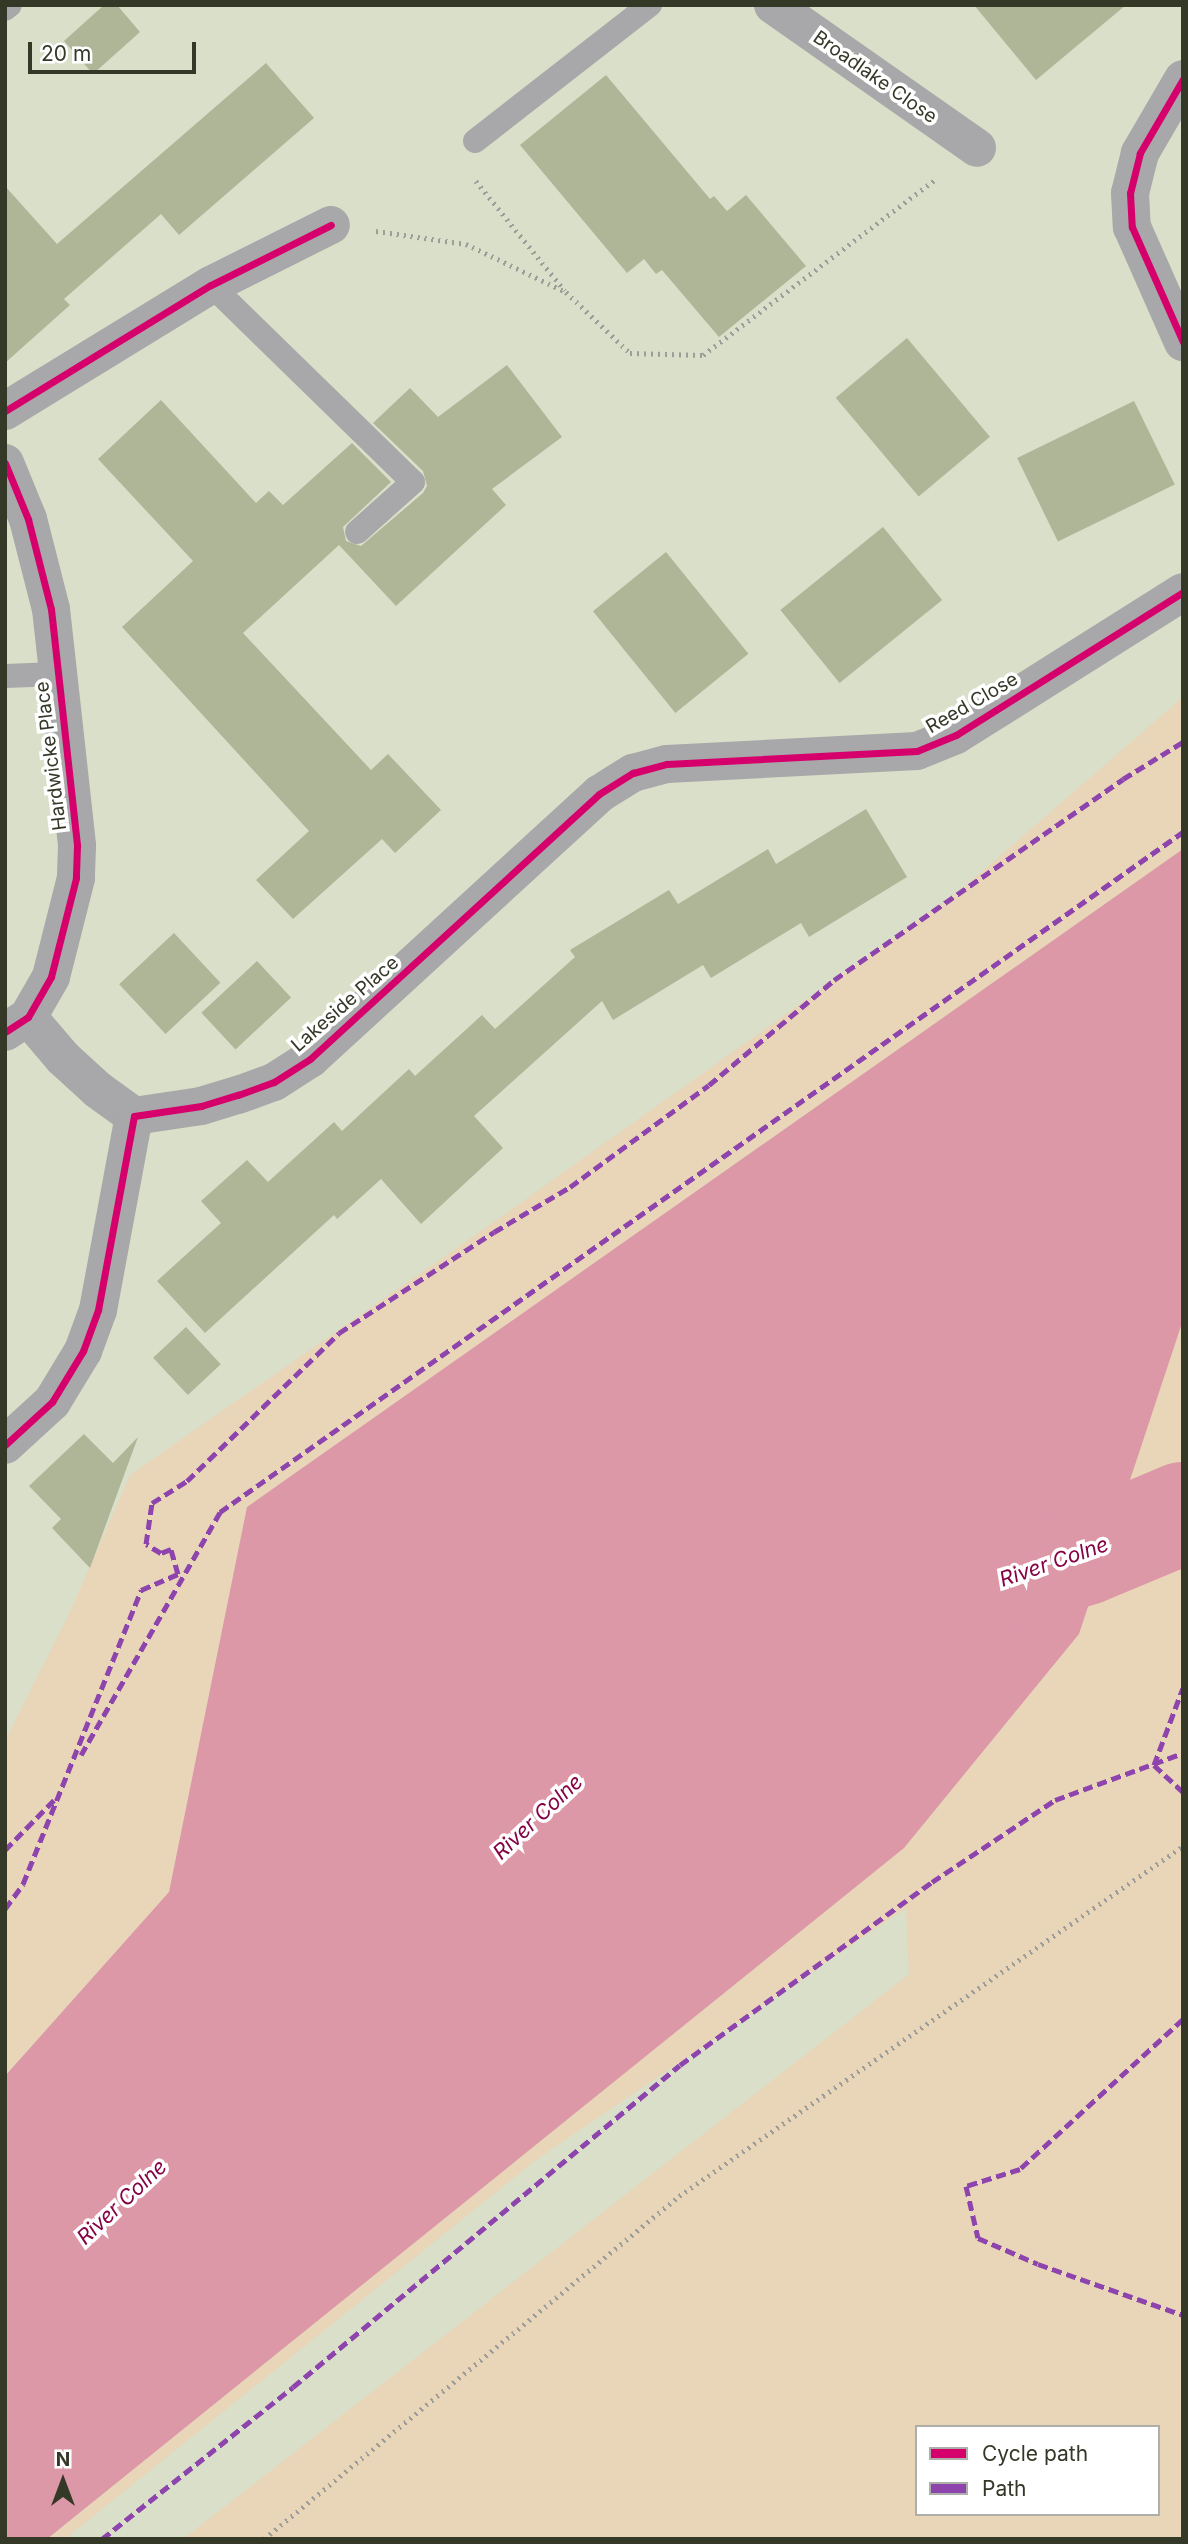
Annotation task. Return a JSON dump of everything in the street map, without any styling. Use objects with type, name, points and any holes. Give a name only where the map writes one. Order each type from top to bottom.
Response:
[{"type":"street","name":"Broadlake Close","points":[[773,5],[977,148]]},
{"type":"street","points":[[1183,79],[1140,153],[1130,193],[1132,227],[1183,342]]},
{"type":"street","points":[[5,411],[211,285],[331,225]]},
{"type":"street","name":"Hardwicke Place","points":[[5,463],[29,519],[51,609],[77,846],[76,878],[51,977],[17,1024]]},
{"type":"street","name":"Reed Close","points":[[667,764],[917,751],[956,735],[1183,592]]},
{"type":"street","name":"Lakeside Place","points":[[134,1116],[201,1106],[238,1095],[274,1082],[310,1059],[599,794],[633,773],[667,764]]},
{"type":"street","points":[[5,1445],[52,1402],[83,1351],[98,1310],[134,1116],[17,1024]]},
{"type":"lane","points":[[5,9],[10,5]]},
{"type":"lane","points":[[475,141],[650,5]]},
{"type":"lane","points":[[211,285],[413,482],[357,532]]},
{"type":"lane","points":[[5,676],[57,674]]},
{"type":"path","points":[[475,141],[468,171],[566,292],[630,353],[702,355],[977,148]]},
{"type":"path","points":[[331,225],[466,244],[566,292]]},
{"type":"path","points":[[264,2539],[679,2196],[1183,1846]]},
{"type":"shaded area","points":[[1183,697],[1183,849],[247,1507],[169,1892],[5,2076],[5,1741],[70,1612],[130,1475],[474,1236],[962,889]]},
{"type":"shaded area","points":[[1183,1320],[1183,2539],[183,2539],[909,1974],[906,1908],[536,2160],[65,2539],[47,2539],[904,1848],[1079,1634]]},
{"type":"water","points":[[1183,849],[1183,1320],[1079,1634],[904,1848],[47,2539],[5,2539],[5,2076],[169,1892],[247,1507]]},
{"type":"building","points":[[104,5],[117,5],[140,32],[93,74],[64,41]]},
{"type":"building","points":[[974,5],[1126,5],[1036,80]]},
{"type":"building","points":[[266,63],[314,118],[179,235],[161,214],[64,299],[70,305],[5,363],[5,186],[57,244]]},
{"type":"building","points":[[606,75],[710,199],[714,196],[727,211],[746,195],[806,266],[719,337],[662,270],[656,274],[644,259],[627,273],[520,145]]},
{"type":"building","points":[[907,338],[990,437],[919,497],[836,398]]},
{"type":"building","points":[[507,365],[562,437],[492,489],[506,505],[396,606],[339,545],[243,633],[371,770],[388,754],[441,810],[395,853],[382,839],[293,919],[256,880],[309,831],[122,627],[193,561],[98,459],[161,400],[256,503],[269,491],[283,505],[352,443],[391,482],[343,527],[346,541],[361,546],[423,493],[427,486],[423,471],[373,423],[410,388],[438,417]]},
{"type":"building","points":[[1134,401],[1175,485],[1058,542],[1017,458]]},
{"type":"building","points":[[883,527],[942,600],[840,683],[780,610]]},
{"type":"building","points":[[666,552],[748,654],[675,713],[593,611]]},
{"type":"building","points":[[866,809],[907,877],[809,937],[801,923],[711,978],[703,965],[613,1020],[602,1001],[474,1116],[503,1148],[421,1224],[381,1179],[337,1219],[334,1215],[205,1333],[157,1281],[221,1223],[201,1201],[247,1160],[268,1182],[334,1122],[342,1131],[409,1069],[415,1076],[482,1015],[495,1029],[575,957],[570,950],[669,890],[678,904],[768,849],[776,864]]},
{"type":"building","points":[[174,933],[220,983],[166,1034],[119,984]]},
{"type":"building","points":[[257,961],[291,998],[236,1049],[201,1013]]},
{"type":"building","points":[[186,1327],[221,1364],[188,1395],[153,1358]]},
{"type":"building","points":[[84,1434],[113,1463],[138,1437],[90,1568],[52,1528],[61,1519],[29,1486]]},
{"type":"waterway","name":"River Colne","points":[[977,1588],[1085,1554],[1183,1513]]},
{"type":"marked path","points":[[5,1909],[23,1884],[141,1590],[178,1574],[171,1549],[161,1553],[146,1544],[152,1503],[187,1481],[339,1333],[494,1232],[570,1187],[709,1085],[834,980],[1123,779],[1183,742]]},
{"type":"marked path","points":[[81,1755],[220,1512],[1183,832]]},
{"type":"marked path","points":[[1154,1765],[1183,1688]]},
{"type":"marked path","points":[[102,2539],[293,2387],[680,2065],[932,1882],[1055,1800],[1183,1753]]},
{"type":"marked path","points":[[1154,1765],[1183,1792]]},
{"type":"marked path","points":[[5,1850],[54,1800]]},
{"type":"marked path","points":[[1183,2019],[1020,2169],[966,2186],[978,2238],[1038,2264],[1183,2315]]},
{"type":"cycle path","points":[[1183,79],[1140,153],[1130,193],[1132,227],[1183,342]]},
{"type":"cycle path","points":[[5,411],[211,285],[331,225]]},
{"type":"cycle path","points":[[5,463],[28,519],[51,609],[77,846],[76,878],[51,977],[28,1017],[5,1032]]},
{"type":"cycle path","points":[[5,1445],[52,1402],[83,1351],[98,1310],[134,1116],[201,1106],[238,1095],[274,1082],[310,1059],[599,794],[633,773],[667,764],[917,751],[956,735],[1183,592]]}]
